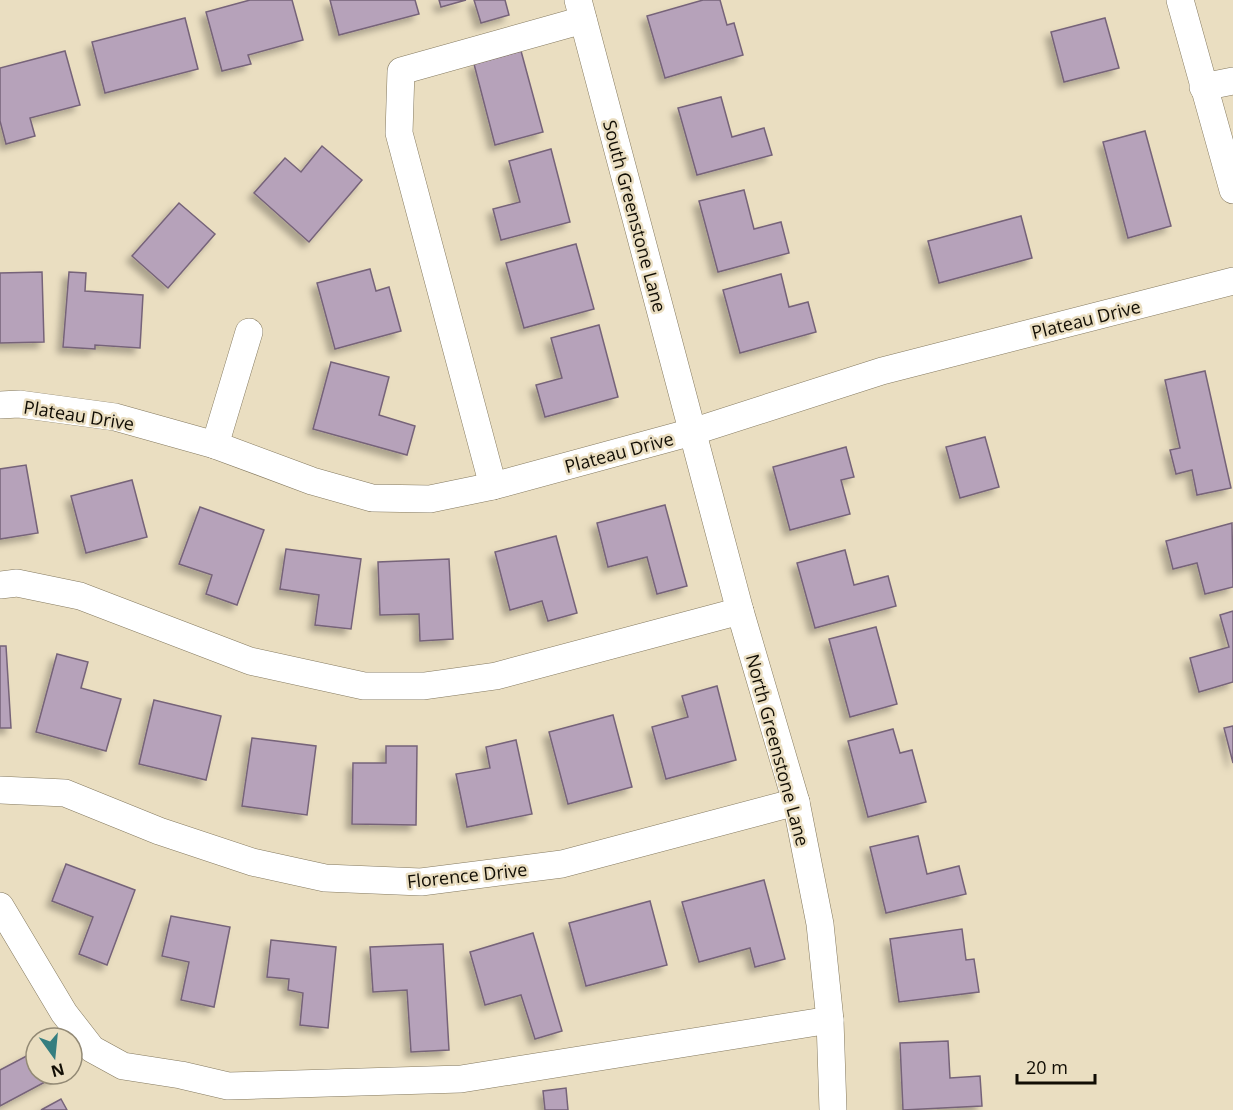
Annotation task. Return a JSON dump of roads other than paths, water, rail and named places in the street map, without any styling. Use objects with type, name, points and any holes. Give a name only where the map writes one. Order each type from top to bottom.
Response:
[{"type":"street","points":[[1180,0],[1233,190]]},
{"type":"street","points":[[493,486],[399,133],[401,70],[580,10]]},
{"type":"street","name":"South Greenstone Lane","points":[[580,10],[692,432]]},
{"type":"street","points":[[1203,87],[1233,81]]},
{"type":"street","name":"Plateau Drive","points":[[0,405],[19,404],[115,417],[215,445],[312,481],[372,498],[430,499],[493,486],[692,432],[882,371],[1233,281]]},
{"type":"street","points":[[215,445],[249,332]]},
{"type":"street","name":"North Greenstone Lane","points":[[692,432],[740,611],[796,802],[820,924],[830,1020],[833,1110]]},
{"type":"street","points":[[0,585],[17,584],[80,596],[250,661],[364,686],[424,686],[496,676],[740,611]]},
{"type":"street","name":"Florence Drive","points":[[0,790],[65,793],[159,831],[252,862],[325,878],[421,882],[562,864],[796,802]]},
{"type":"street","points":[[0,906],[64,1013],[92,1049],[123,1066],[182,1075],[228,1086],[461,1079],[830,1020]]}]
